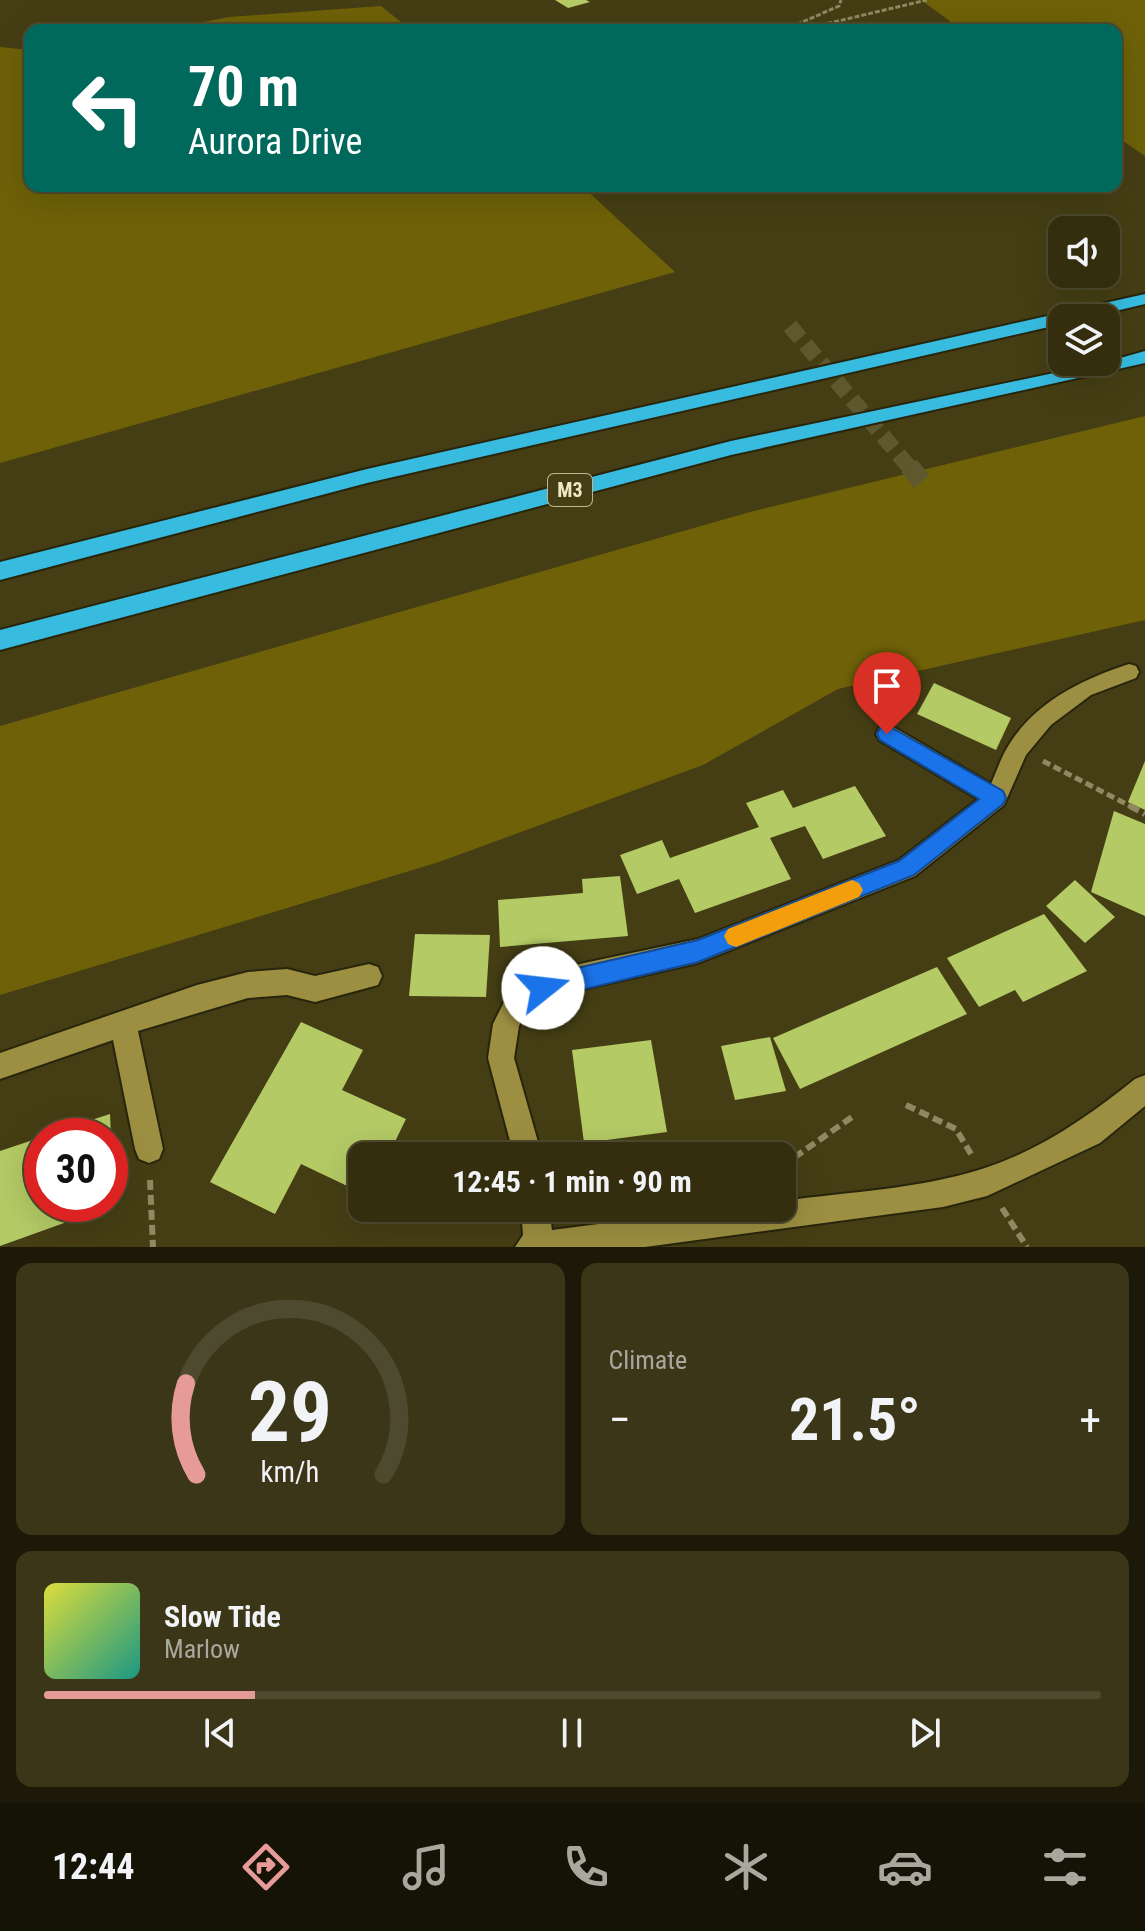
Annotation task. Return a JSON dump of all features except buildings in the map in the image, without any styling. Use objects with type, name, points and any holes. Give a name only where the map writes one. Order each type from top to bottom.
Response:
[{"type":"highway","points":[[0,571],[367,476],[1145,299]]},
{"type":"highway","name":"M3","points":[[0,640],[731,448],[1145,357]]},
{"type":"street","points":[[524,1142],[501,1058],[506,1024],[519,999],[570,979],[698,951],[907,868],[996,798],[1018,749],[1043,719],[1084,689],[1129,672]]},
{"type":"street","points":[[887,734],[996,798]]},
{"type":"street","points":[[0,1066],[197,998],[248,985],[287,982],[315,989],[369,976]]},
{"type":"street","points":[[123,1024],[149,1149]]},
{"type":"street","points":[[535,1222],[535,1246],[943,1193],[987,1182],[1090,1133],[1145,1089]]},
{"type":"path","points":[[798,24],[839,6],[841,0]]},
{"type":"path","points":[[825,24],[927,0]]},
{"type":"path","points":[[1018,749],[1145,814]]},
{"type":"path","points":[[906,1105],[956,1129]]},
{"type":"path","points":[[796,1156],[855,1115]]},
{"type":"path","points":[[149,1149],[153,1247]]},
{"type":"path","points":[[1011,1225],[1027,1247]]},
{"type":"shaded area","points":[[921,0],[1145,0],[1145,156],[1122,140],[1122,24],[954,24]]},
{"type":"shaded area","points":[[381,6],[404,24],[193,24],[229,17]]},
{"type":"shaded area","points":[[0,47],[24,49],[24,192],[588,192],[675,272],[0,463]]},
{"type":"shaded area","points":[[1145,416],[1145,620],[838,689],[703,765],[439,862],[0,995],[0,726],[750,512]]},
{"type":"tunnel","points":[[790,326],[910,468]]},
{"type":"tunnel","points":[[909,466],[923,483]]},
{"type":"slow traffic","points":[[736,936],[852,890]]},
{"type":"route","points":[[543,988],[570,979],[698,951],[907,868],[996,798],[887,734]]}]
